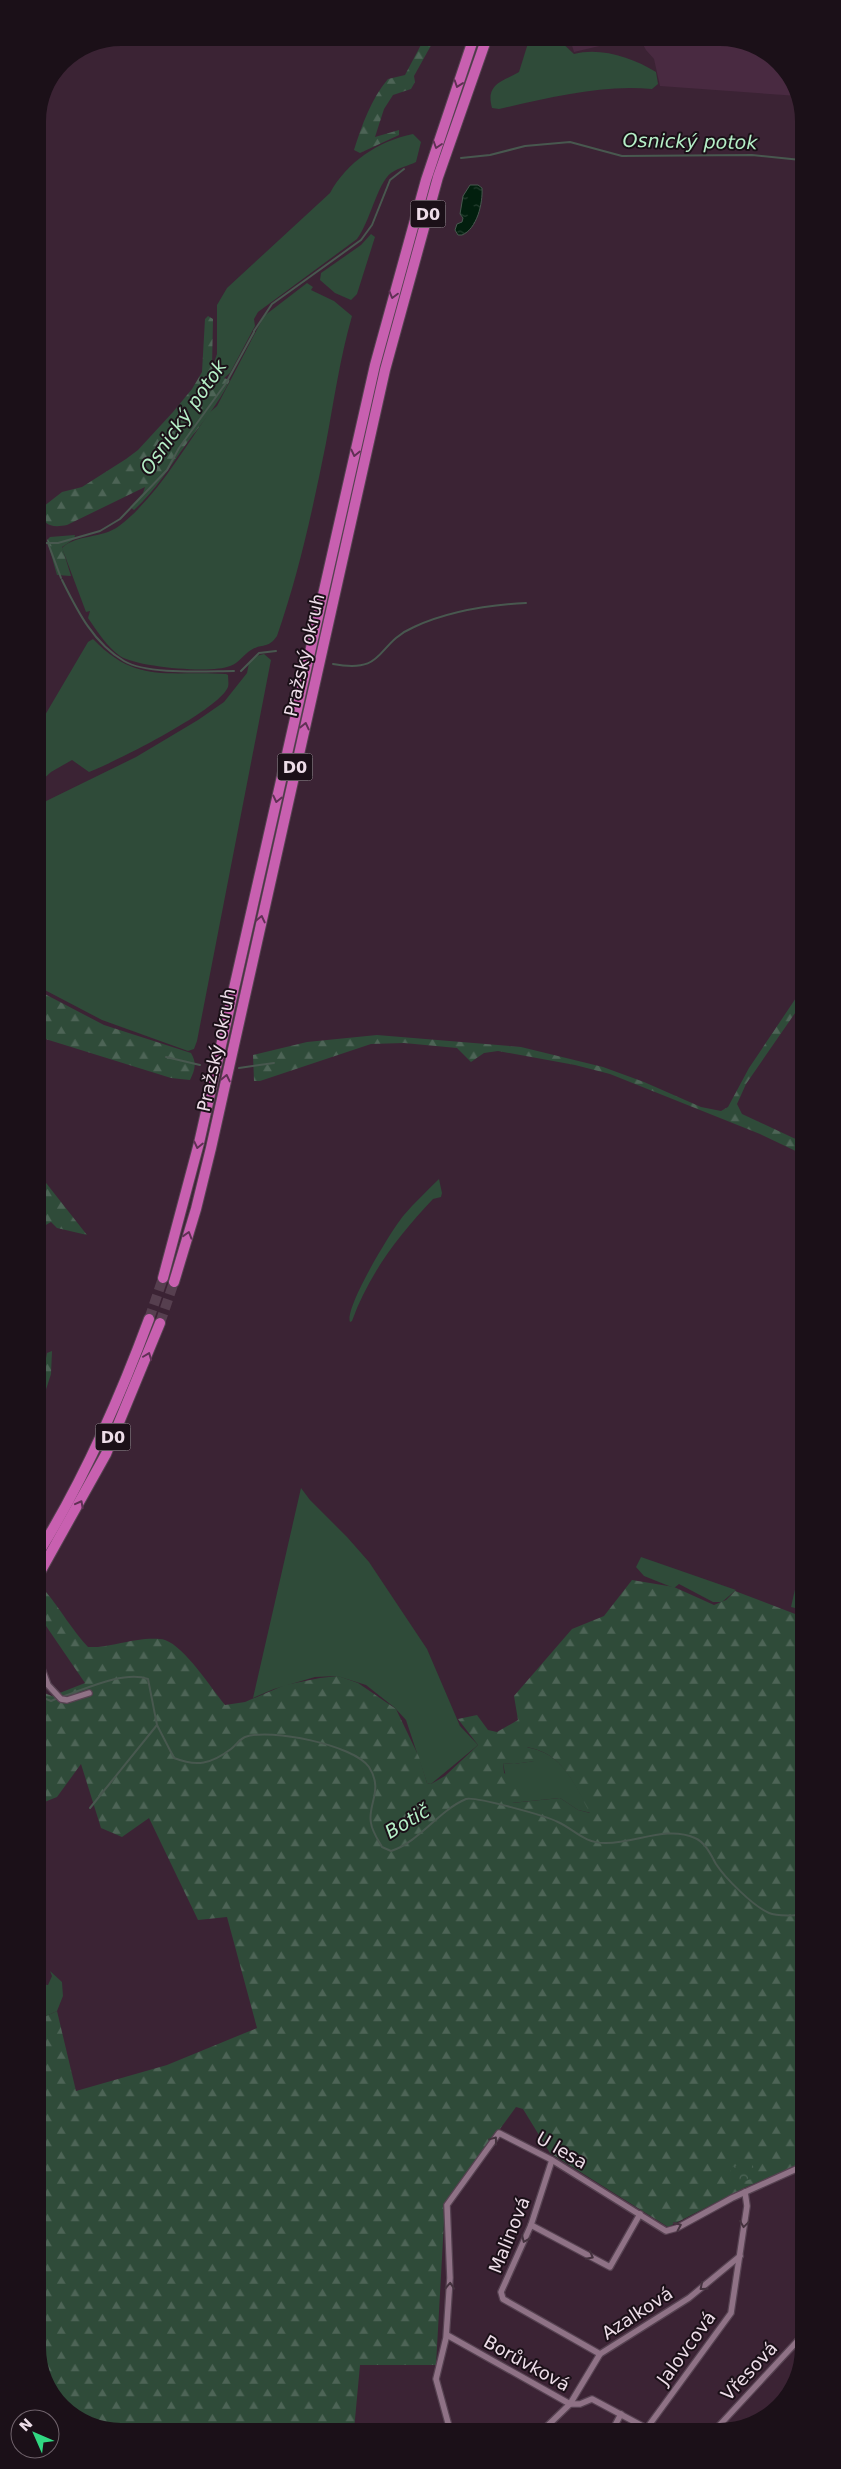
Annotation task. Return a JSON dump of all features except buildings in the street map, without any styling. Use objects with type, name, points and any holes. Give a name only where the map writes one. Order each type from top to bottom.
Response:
[{"type":"highway","name":"Pražský okruh","points":[[163,1278],[199,1143],[375,365],[426,180],[471,46]]},
{"type":"highway","name":"Pražský okruh","points":[[174,1282],[196,1209],[211,1148],[385,370],[438,178],[484,46]]},
{"type":"highway","name":"D0","points":[[46,1539],[95,1449],[128,1376],[149,1319]]},
{"type":"highway","name":"D0","points":[[46,1561],[106,1454],[160,1323]]},
{"type":"street","points":[[46,1679],[48,1685],[61,1699],[67,1700],[89,1693]]},
{"type":"street","name":"U lesa","points":[[446,2335],[450,2278],[447,2205],[499,2132],[552,2160],[666,2231],[677,2228],[745,2192],[795,2170]]},
{"type":"street","name":"Malinová","points":[[552,2160],[531,2225],[501,2292],[503,2299],[600,2354]]},
{"type":"street","name":"Jalovcová","points":[[652,2423],[731,2313],[747,2206],[745,2192]]},
{"type":"street","points":[[531,2225],[610,2267],[640,2214]]},
{"type":"street","name":"Azalková","points":[[550,2423],[570,2404],[600,2354],[689,2298],[740,2256]]},
{"type":"street","points":[[446,2335],[436,2379],[448,2423]]},
{"type":"street","name":"Borůvková","points":[[446,2335],[570,2404],[580,2404],[592,2399],[638,2423]]},
{"type":"street","name":"Vřesová","points":[[722,2423],[795,2345]]},
{"type":"street","points":[[616,2423],[621,2414]]},
{"type":"shaded area","points":[[572,46],[599,46],[574,52]]},
{"type":"shaded area","points":[[644,46],[725,46],[749,52],[769,65],[785,84],[790,95],[660,86],[654,59]]},
{"type":"green space","points":[[420,46],[431,46],[414,76],[415,82],[411,89],[393,95],[384,109],[375,137],[399,130],[399,135],[360,153],[354,150],[368,113],[382,87],[388,79],[405,75]]},
{"type":"green space","points":[[527,46],[565,46],[574,54],[584,52],[606,53],[637,62],[656,72],[658,84],[652,89],[614,88],[595,90],[499,109],[492,108],[491,93],[497,84],[519,72]]},
{"type":"green space","points":[[413,134],[421,142],[416,162],[394,171],[386,178],[362,232],[357,239],[258,312],[254,319],[255,326],[230,373],[223,379],[214,375],[212,368],[217,354],[217,305],[227,288],[330,193],[345,172],[365,154],[400,137]]},
{"type":"green space","points":[[371,234],[375,237],[357,294],[351,300],[335,293],[320,280],[321,273],[361,245]]},
{"type":"green space","points":[[307,283],[313,287],[311,290],[334,301],[352,316],[311,516],[299,564],[277,636],[271,643],[251,650],[233,665],[221,668],[192,669],[157,666],[129,660],[120,656],[107,643],[88,618],[90,611],[86,612],[62,548],[74,540],[112,530],[132,515],[145,502],[168,473],[209,413],[217,406],[264,316]]},
{"type":"green space","points":[[208,316],[213,319],[212,368],[214,375],[230,380],[215,405],[156,486],[134,510],[130,507],[143,493],[145,487],[67,525],[53,526],[46,523],[46,505],[62,492],[82,487],[138,450],[192,389],[202,372],[205,319]]},
{"type":"green space","points":[[75,535],[74,539],[62,547],[71,576],[57,575],[47,540],[50,537]]},
{"type":"green space","points":[[93,639],[109,654],[139,669],[170,673],[226,674],[228,675],[228,687],[221,697],[206,709],[120,758],[89,772],[72,760],[46,777],[46,713],[88,642]]},
{"type":"green space","points":[[264,654],[271,660],[197,1041],[194,1049],[188,1051],[102,1020],[46,991],[46,801],[136,757],[198,720],[224,702],[247,673],[249,663],[256,656]]},
{"type":"green space","points":[[46,995],[104,1025],[191,1053],[195,1066],[190,1080],[171,1078],[46,1039]]},
{"type":"green space","points":[[795,999],[795,1013],[746,1084],[737,1104],[742,1114],[795,1139],[795,1151],[760,1134],[610,1074],[575,1065],[498,1051],[484,1053],[471,1062],[457,1048],[404,1043],[371,1044],[260,1081],[254,1081],[253,1055],[307,1042],[377,1035],[521,1047],[603,1067],[644,1082],[701,1107],[721,1111],[728,1107],[749,1068]]},
{"type":"green space","points":[[439,1179],[441,1197],[433,1199],[396,1241],[367,1287],[350,1322],[354,1301],[370,1268],[404,1215]]},
{"type":"green space","points":[[46,1183],[87,1235],[57,1228],[51,1222],[46,1225]]},
{"type":"green space","points":[[52,1351],[51,1374],[46,1389],[46,1358],[47,1353]]},
{"type":"green space","points":[[301,1488],[369,1562],[427,1649],[460,1726],[478,1745],[431,1784],[427,1783],[406,1720],[395,1708],[366,1685],[337,1676],[315,1677],[274,1689],[253,1698]]},
{"type":"green space","points":[[641,1557],[736,1590],[722,1602],[713,1602],[679,1584],[674,1588],[644,1576],[636,1567]]},
{"type":"green space","points":[[632,1580],[674,1587],[714,1605],[726,1600],[735,1591],[795,1614],[795,2166],[746,2187],[668,2227],[550,2153],[523,2109],[516,2107],[445,2204],[436,2365],[360,2365],[355,2423],[116,2423],[84,2413],[72,2404],[56,2385],[49,2367],[46,2348],[46,2016],[57,2011],[76,2091],[167,2065],[257,2028],[227,1917],[198,1920],[149,1818],[122,1837],[101,1828],[81,1764],[57,1797],[46,1801],[46,1694],[52,1696],[85,1683],[46,1626],[46,1592],[88,1647],[101,1647],[152,1639],[165,1640],[173,1644],[189,1659],[225,1705],[245,1702],[285,1685],[320,1678],[338,1676],[358,1683],[396,1709],[419,1757],[427,1783],[431,1784],[445,1776],[478,1745],[458,1719],[477,1715],[488,1730],[497,1732],[518,1720],[514,1696],[572,1629],[604,1616]],"holes":[[[527,1747],[550,1756],[566,1771],[590,1813],[578,1810],[560,1798],[512,1803],[525,1795],[527,1789],[504,1773],[503,1763],[514,1764],[535,1761]]]},
{"type":"green space","points":[[795,1589],[795,1608],[791,1607]]},
{"type":"green space","points":[[526,1747],[550,1756],[559,1763],[573,1781],[591,1813],[578,1810],[560,1798],[511,1803],[503,1763],[514,1764],[534,1761]]},
{"type":"green space","points":[[50,1971],[62,1982],[63,1996],[57,2011],[46,2016],[46,1985],[48,1985],[52,1976]]},
{"type":"green space","points":[[750,2161],[759,2176],[735,2185],[730,2168]]},
{"type":"water","points":[[470,185],[478,185],[482,188],[480,208],[472,227],[462,235],[458,235],[455,230],[457,224],[462,222],[463,218],[460,214],[463,196]]},
{"type":"waterway","name":"Osnický potok","points":[[461,158],[490,155],[525,146],[570,142],[622,156],[752,155],[795,159]]},
{"type":"waterway","name":"Osnický potok","points":[[254,331],[272,304],[361,240],[372,225],[390,180],[404,169]]},
{"type":"waterway","name":"Osnický potok","points":[[46,543],[58,543],[100,531],[120,519],[167,470],[179,448],[226,383],[254,332]]},
{"type":"waterway","points":[[48,543],[61,578]]},
{"type":"waterway","points":[[62,580],[87,625],[103,645],[124,661],[134,665],[162,670],[193,672],[234,671]]},
{"type":"waterway","points":[[333,664],[351,666],[363,665],[372,661],[401,634],[427,621],[483,607],[526,603]]},
{"type":"waterway","points":[[241,671],[259,653],[276,651]]},
{"type":"waterway","points":[[166,1057],[200,1065]]},
{"type":"waterway","points":[[239,1068],[274,1063]]},
{"type":"waterway","name":"Botič","points":[[62,1697],[93,1685],[117,1679],[128,1677],[148,1679],[157,1725],[174,1758],[182,1761],[197,1763],[210,1761],[224,1754],[243,1738],[257,1735],[311,1740],[347,1752],[360,1759],[369,1767],[373,1775],[375,1790],[370,1816],[372,1826],[382,1847],[391,1851],[411,1841],[456,1804],[466,1799],[482,1800],[551,1819],[591,1841],[616,1843],[673,1833],[695,1838],[705,1846],[726,1877],[755,1904],[769,1913],[795,1915]]},
{"type":"waterway","name":"Botič","points":[[46,1699],[51,1701],[58,1698]]},
{"type":"waterway","points":[[90,1808],[157,1725]]},
{"type":"tunnel","points":[[149,1319],[163,1278]]},
{"type":"tunnel","points":[[160,1323],[174,1282]]}]
